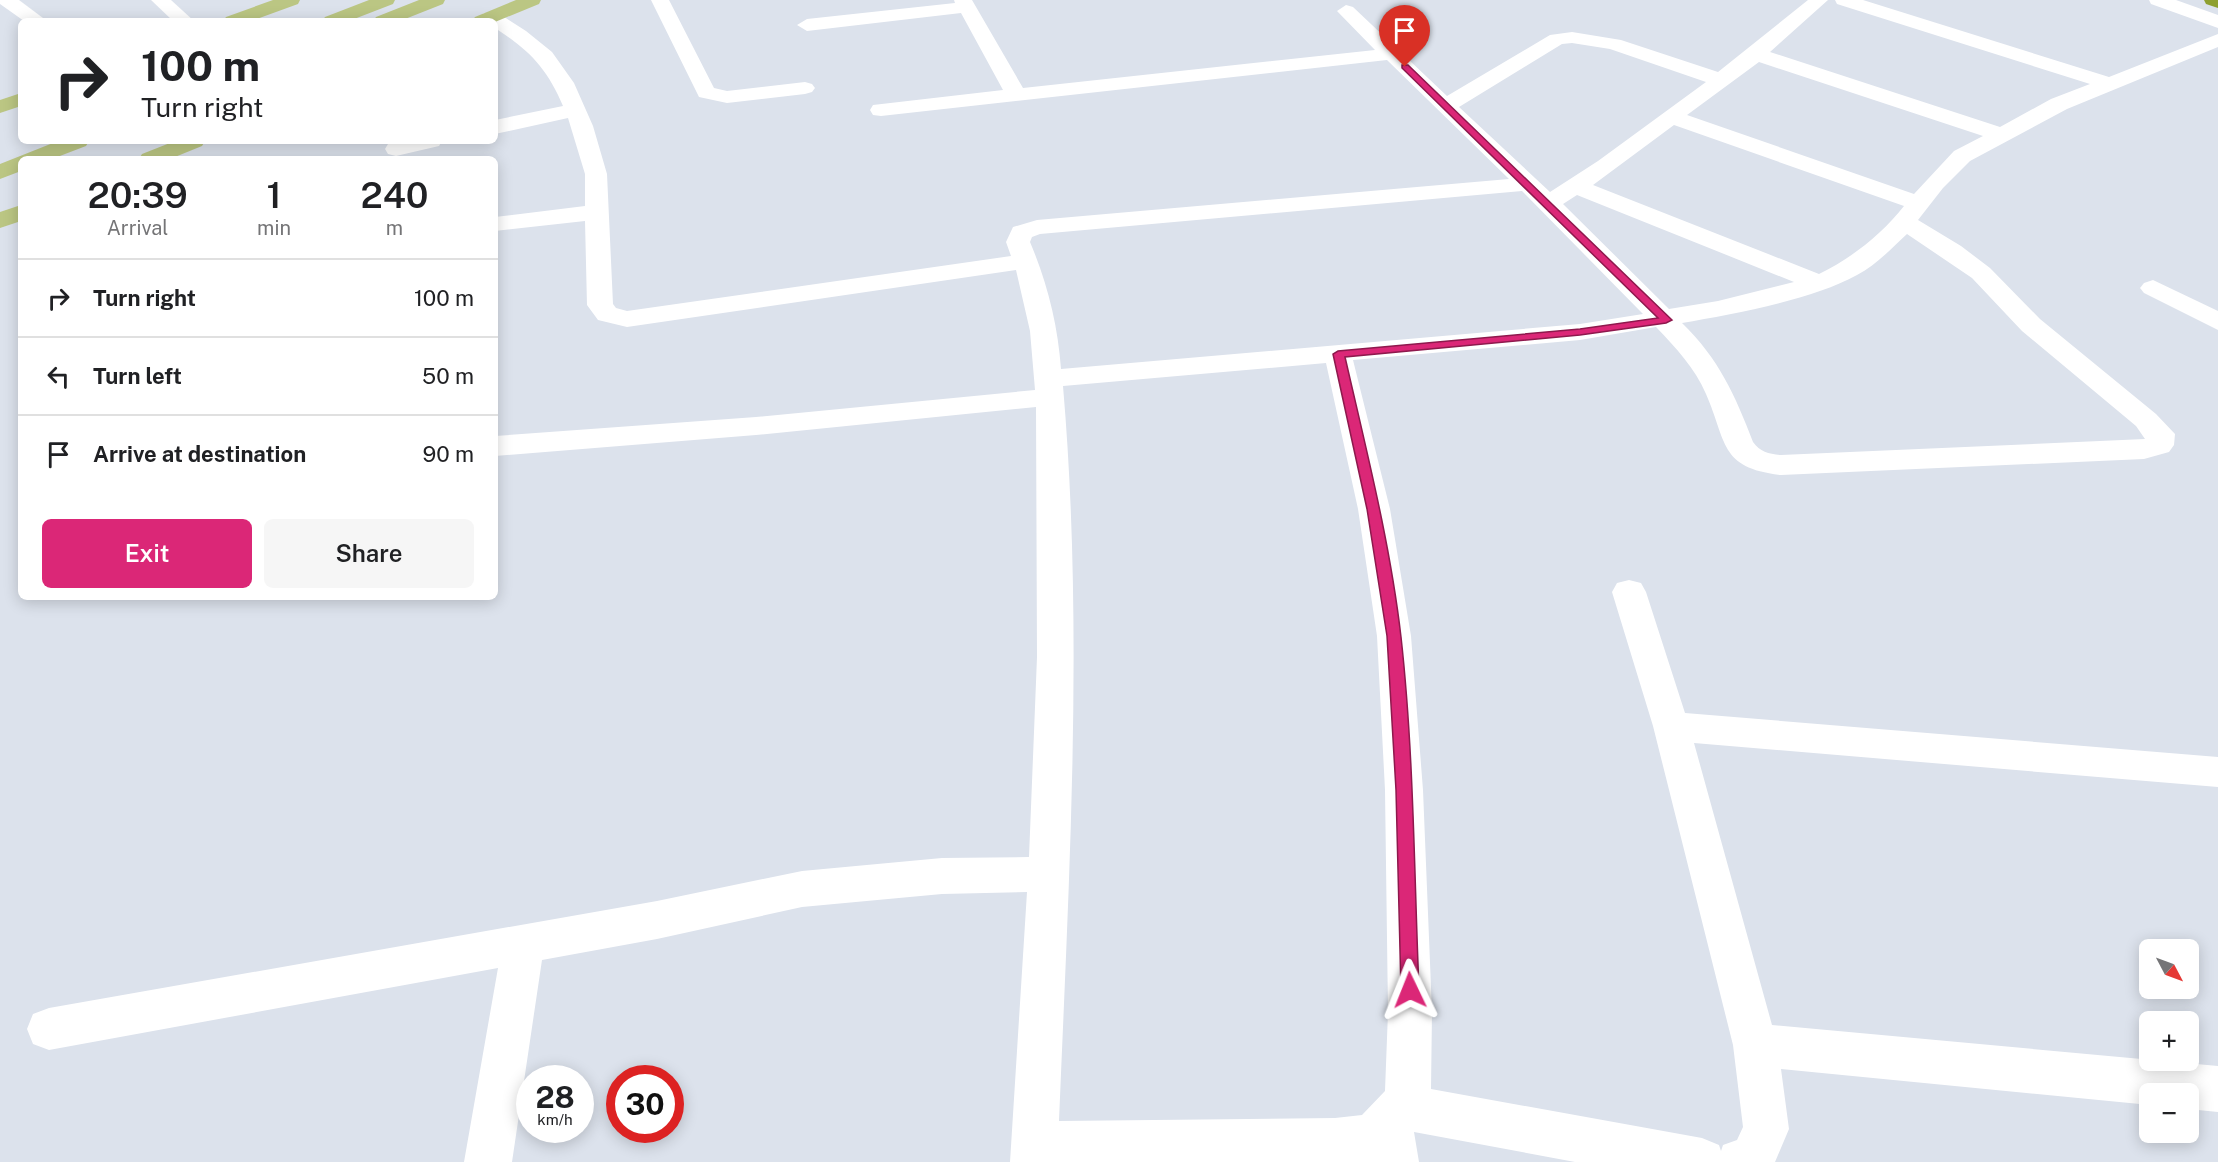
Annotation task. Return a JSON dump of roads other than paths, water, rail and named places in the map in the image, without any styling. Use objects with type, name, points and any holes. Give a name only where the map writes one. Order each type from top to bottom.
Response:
[{"type":"highway","points":[[2213,0],[2218,2]]},
{"type":"main road","points":[[241,18],[291,0]]},
{"type":"main road","points":[[340,18],[386,0]]},
{"type":"main road","points":[[391,18],[436,0]]},
{"type":"main road","points":[[489,18],[532,0]]},
{"type":"main road","points":[[0,107],[18,100]]},
{"type":"main road","points":[[45,156],[71,144]]},
{"type":"main road","points":[[157,156],[187,144]]},
{"type":"main road","points":[[0,172],[18,165]]},
{"type":"main road","points":[[0,221],[18,213]]},
{"type":"street","points":[[6,0],[33,18]]},
{"type":"street","points":[[160,0],[181,18]]},
{"type":"street","points":[[660,0],[706,93],[727,97],[805,88]]},
{"type":"street","points":[[1548,203],[1575,186],[1756,54],[1819,0]]},
{"type":"street","points":[[1844,0],[2108,83]]},
{"type":"street","points":[[2158,0],[2218,22]]},
{"type":"street","points":[[807,24],[965,3],[1016,95]]},
{"type":"street","points":[[1346,11],[1548,203],[1695,351],[1720,393],[1739,445],[1747,455],[1763,463],[1781,465],[2132,450],[2159,445],[2160,434],[2153,427],[2031,325],[1981,273],[1952,251],[1911,212],[1671,117]]},
{"type":"street","points":[[498,24],[519,35],[545,56],[564,83],[575,110],[596,174],[599,212],[600,305],[608,314],[627,319],[1027,261]]},
{"type":"street","points":[[1447,105],[1557,39],[1568,35],[1603,42],[1721,80]]},
{"type":"street","points":[[498,446],[756,426],[1048,388],[1338,354],[1580,332],[1666,320],[1820,283],[1850,268],[1898,230],[1911,212],[1962,156],[1999,134],[2108,83],[2218,40]]},
{"type":"street","points":[[880,110],[1391,54]]},
{"type":"street","points":[[1756,54],[1999,134]]},
{"type":"street","points":[[498,126],[575,110]]},
{"type":"street","points":[[396,148],[416,144]]},
{"type":"street","points":[[1526,184],[1037,227],[1022,232],[1018,242],[1027,261],[1040,315],[1048,388],[1056,586],[1035,1153],[1335,1141],[1373,1137],[1395,1131],[1702,1162]]},
{"type":"street","points":[[1575,186],[1820,283]]},
{"type":"street","points":[[498,224],[599,212]]},
{"type":"street","points":[[2153,288],[2218,322]]},
{"type":"street","points":[[1338,354],[1374,509],[1394,636],[1404,790],[1410,1012],[1407,1093],[1395,1131]]},
{"type":"street","points":[[1629,592],[1671,726],[1755,1045],[1766,1129],[1753,1157],[1740,1162]]},
{"type":"street","points":[[1671,726],[2218,772]]},
{"type":"street","points":[[49,1029],[523,944],[802,890],[942,876],[1047,874]]},
{"type":"street","points":[[488,1162],[523,944]]},
{"type":"street","points":[[1755,1045],[2218,1089]]}]
